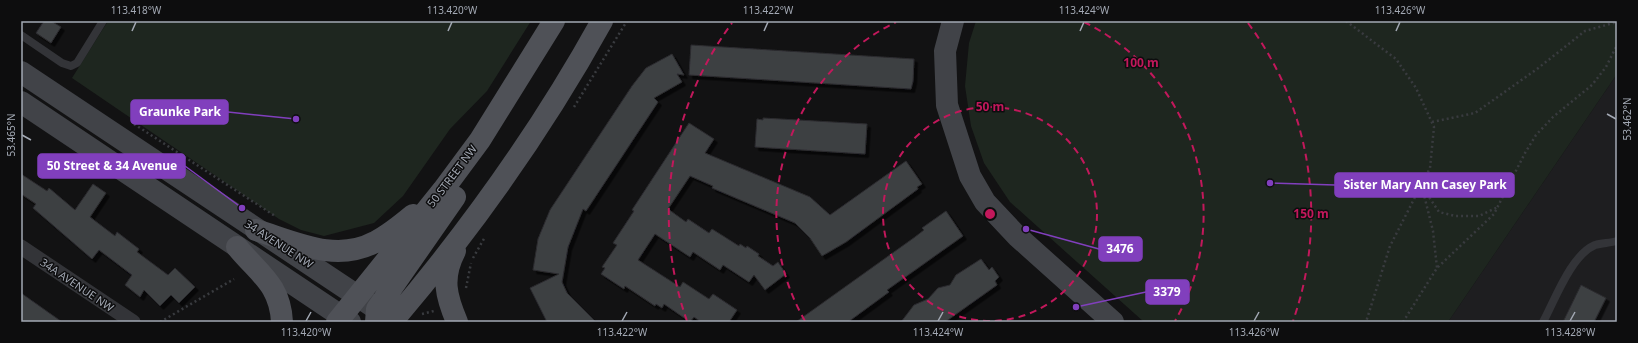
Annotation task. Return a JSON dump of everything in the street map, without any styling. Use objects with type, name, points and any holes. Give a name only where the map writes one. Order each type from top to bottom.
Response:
[{"type":"main road","name":"50 STREET NW","points":[[346,321],[358,297],[443,190],[480,140],[554,21]]},
{"type":"main road","points":[[387,319],[470,223],[490,197],[580,62],[602,21]]},
{"type":"main road","points":[[953,21],[945,51],[947,105],[970,176],[986,202],[1017,236],[1114,322]]},
{"type":"main road","name":"34 AVENUE NW","points":[[21,72],[358,297],[387,319]]},
{"type":"main road","points":[[387,319],[483,156],[514,87]]},
{"type":"main road","points":[[21,102],[346,321]]},
{"type":"main road","points":[[256,230],[326,251],[349,251],[375,243],[386,236],[443,190]]},
{"type":"main road","points":[[457,322],[446,295],[446,278],[450,260],[470,223]]},
{"type":"main road","points":[[237,247],[250,264],[270,282],[279,301],[282,322]]},
{"type":"street","name":"34A AVENUE NW","points":[[21,247],[133,322]]},
{"type":"lane","points":[[21,35],[62,63],[71,66],[77,63],[103,21]]},
{"type":"lane","points":[[1543,322],[1580,255],[1595,245],[1617,241]]},
{"type":"path","points":[[1346,21],[1396,59],[1416,88],[1434,127],[1430,168],[1390,246],[1366,322]]},
{"type":"path","points":[[1432,122],[1475,113],[1585,31],[1617,22]]},
{"type":"path","points":[[1403,322],[1437,268],[1485,224],[1498,207],[1525,153],[1536,135],[1553,117],[1592,85],[1606,66],[1617,45]]},
{"type":"path","points":[[130,121],[279,219]]},
{"type":"path","points":[[1421,185],[1439,212],[1454,216],[1479,216],[1498,207]]},
{"type":"path","points":[[1421,185],[1433,231],[1437,268]]},
{"type":"path","points":[[160,322],[234,279]]},
{"type":"shaded area","points":[[108,21],[531,21],[487,91],[450,129],[403,196],[374,223],[324,236],[301,230],[279,219],[72,78]]},
{"type":"shaded area","points":[[976,21],[1617,21],[1617,74],[1448,322],[1144,322],[1010,202],[984,163],[971,126],[965,86],[969,43]]},
{"type":"shaded area","points":[[1617,74],[1617,322],[1448,322]]},
{"type":"building","points":[[44,21],[51,21],[61,27],[51,43],[36,33]]},
{"type":"building","points":[[691,45],[914,59],[913,81],[911,89],[689,75]]},
{"type":"building","points":[[672,54],[684,75],[677,74],[682,82],[654,98],[658,102],[586,211],[583,209],[568,247],[562,282],[567,293],[596,322],[547,322],[530,288],[559,274],[533,270],[538,239],[550,210],[632,86],[646,68]]},
{"type":"building","points":[[763,118],[867,124],[865,154],[755,147],[757,119],[763,120]]},
{"type":"building","points":[[689,123],[714,139],[705,153],[810,197],[830,215],[906,161],[922,184],[917,187],[918,189],[846,242],[822,256],[810,238],[795,223],[712,188],[713,186],[690,176],[668,209],[686,222],[688,219],[709,233],[712,229],[739,246],[740,244],[746,248],[747,246],[759,254],[758,256],[773,266],[778,262],[786,274],[765,290],[754,275],[749,282],[723,265],[720,270],[693,252],[690,257],[655,234],[638,260],[680,287],[683,282],[709,299],[713,294],[737,310],[729,322],[701,322],[694,317],[690,322],[664,304],[662,308],[656,304],[655,306],[625,286],[624,289],[601,274],[605,268],[602,267],[617,245],[613,243],[634,211],[632,210]]},
{"type":"building","points":[[21,174],[47,191],[49,188],[75,210],[93,184],[106,193],[90,217],[115,236],[117,232],[139,249],[137,252],[168,275],[175,268],[195,287],[179,303],[171,295],[160,306],[144,290],[140,297],[125,285],[132,275],[99,250],[92,259],[33,208],[36,204],[21,194]]},
{"type":"building","points":[[946,211],[963,236],[887,290],[889,292],[848,322],[796,322],[915,237],[924,230],[922,228]]},
{"type":"building","points":[[981,259],[989,270],[992,267],[999,277],[995,281],[997,285],[945,322],[901,322],[914,305],[928,299],[938,288],[950,285],[956,275]]},
{"type":"building","points":[[1581,285],[1606,298],[1594,322],[1563,322]]},
{"type":"building","points":[[21,293],[62,322],[21,322]]},
{"type":"place","name":"Graunke Park","points":[[296,119]]},
{"type":"place","name":"Sister Mary Ann Casey Park","points":[[1270,183]]},
{"type":"place","name":"50 Street & 34 Avenue","points":[[242,208]]},
{"type":"place","name":"3476","points":[[1026,229]]},
{"type":"place","name":"3379","points":[[1076,307]]}]
